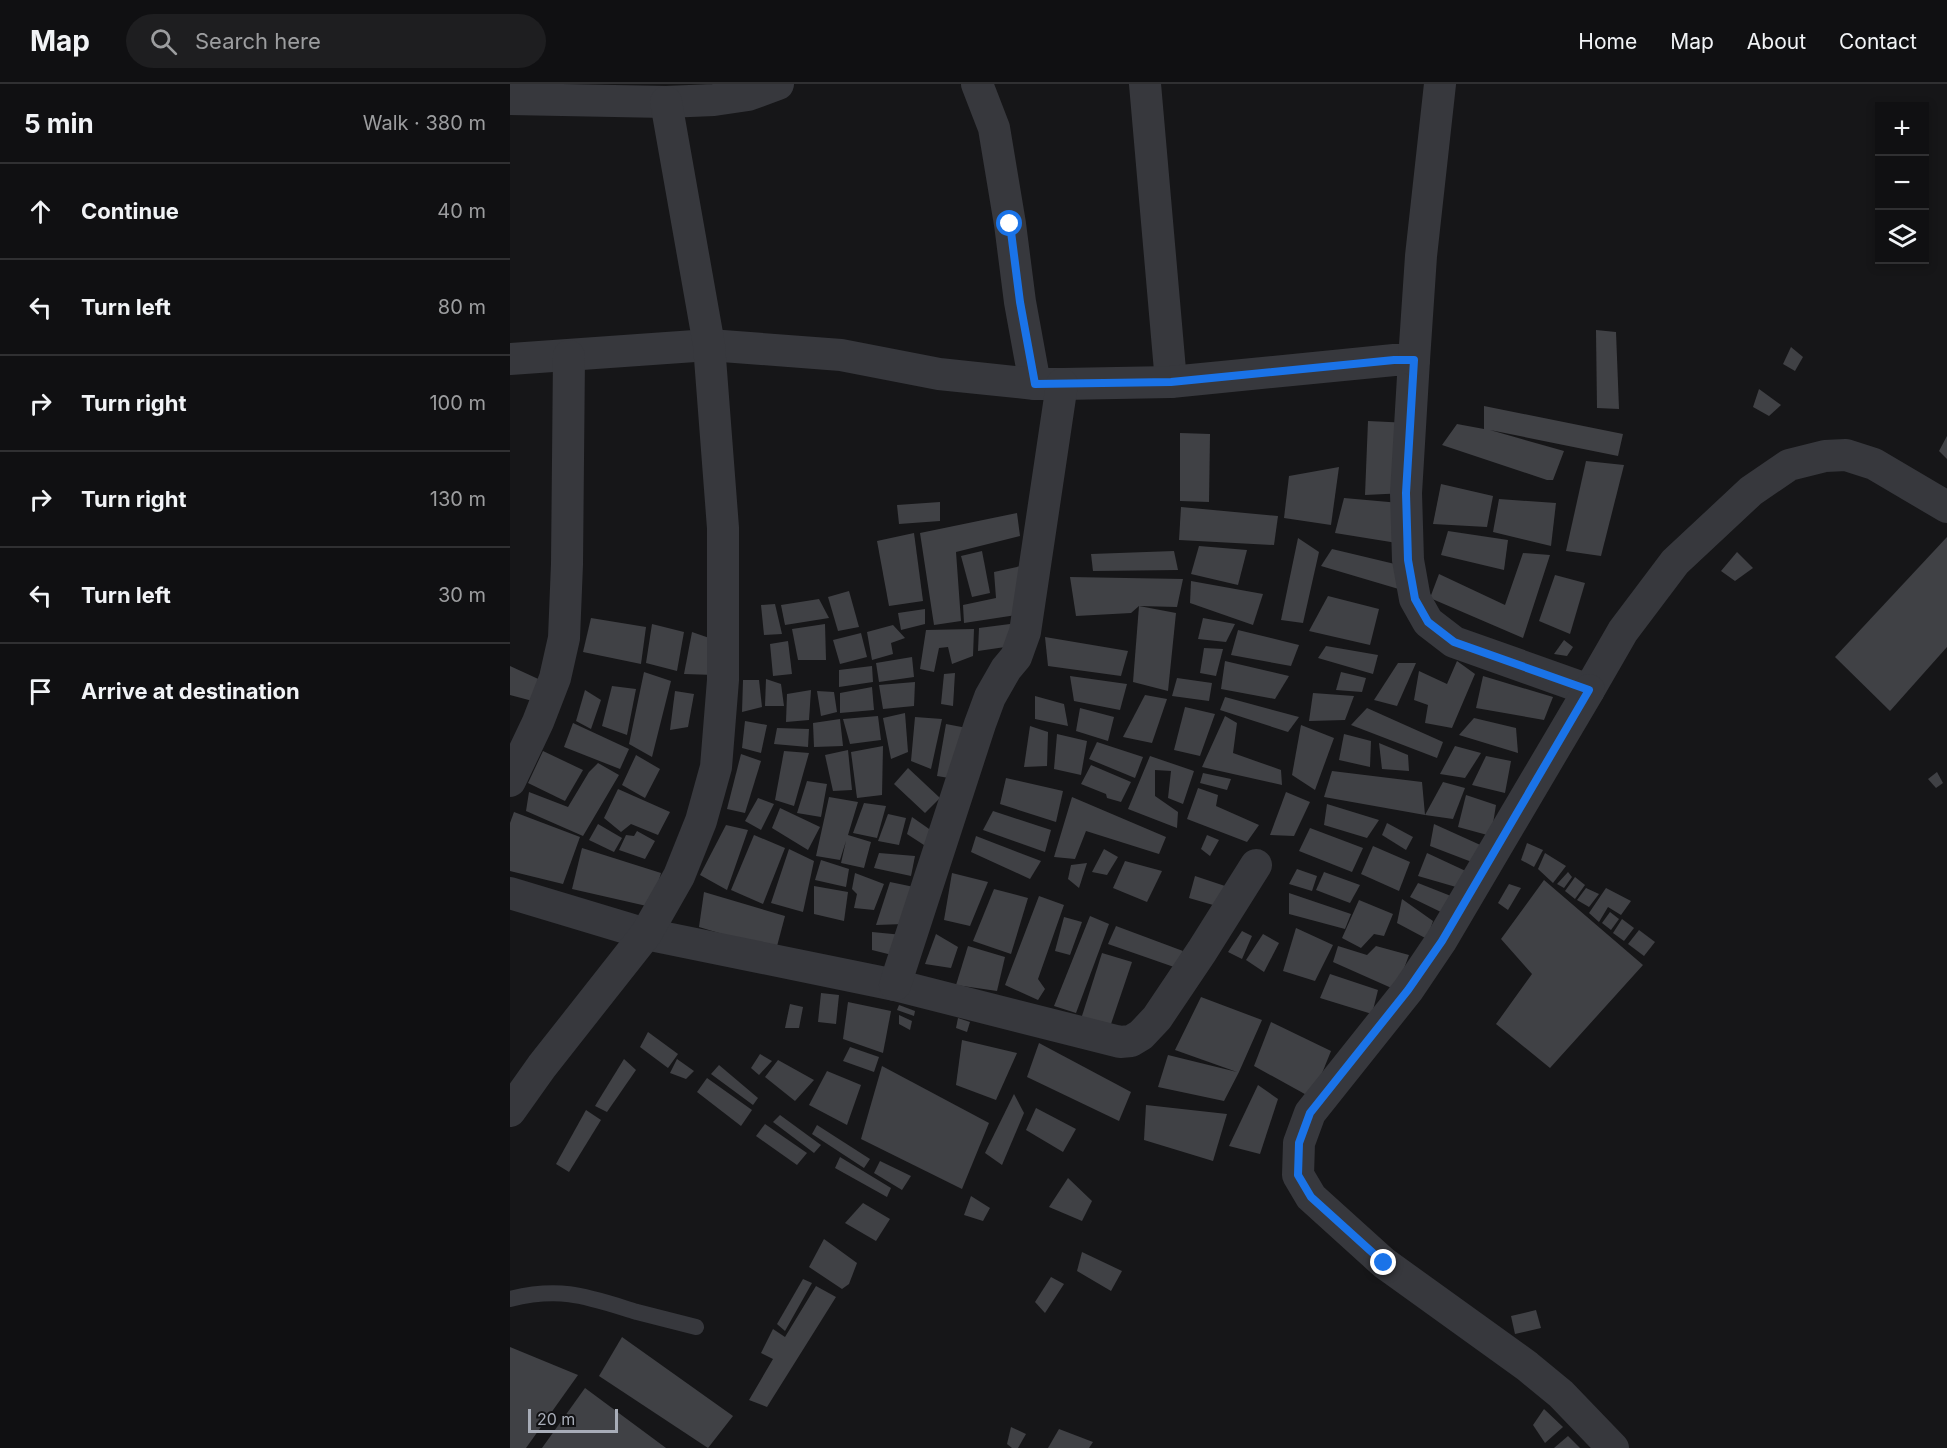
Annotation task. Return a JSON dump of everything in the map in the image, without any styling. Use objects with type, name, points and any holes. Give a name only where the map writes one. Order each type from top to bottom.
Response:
[{"type":"street","points":[[510,99],[666,102],[714,100],[748,95],[778,84]]},
{"type":"street","points":[[895,985],[980,724],[990,697],[1006,669],[1016,657],[1025,632],[1048,384],[1020,302],[994,128],[977,84]]},
{"type":"street","points":[[1145,84],[1171,382]]},
{"type":"street","points":[[1440,84],[1421,256],[1406,493],[1408,560],[1415,599],[1428,622],[1454,642],[1589,690]]},
{"type":"street","points":[[510,1111],[542,1066],[646,934],[683,865],[701,821],[716,767],[723,680],[723,528],[709,345],[666,102]]},
{"type":"street","points":[[510,359],[709,345],[841,355],[939,374],[1048,384],[1171,382],[1382,361],[1414,360]]},
{"type":"street","points":[[510,781],[551,689],[564,638],[567,593],[569,356]]},
{"type":"street","points":[[1613,1448],[1561,1394],[1527,1366],[1384,1263],[1311,1197],[1298,1175],[1299,1143],[1310,1113],[1408,990],[1442,941],[1623,631],[1675,562],[1751,491],[1789,465],[1825,456],[1846,456],[1874,464],[1947,507]]},
{"type":"street","points":[[510,893],[646,934],[895,985],[1120,1042],[1131,1041],[1141,1035],[1157,1018],[1256,865]]},
{"type":"lane","points":[[510,1299],[533,1293],[561,1292],[596,1299],[696,1327]]},
{"type":"building","points":[[1596,330],[1616,332],[1619,409],[1597,408]]},
{"type":"building","points":[[1791,347],[1803,357],[1795,371],[1783,364]]},
{"type":"building","points":[[1759,389],[1781,405],[1769,416],[1753,407]]},
{"type":"building","points":[[1484,406],[1623,434],[1618,456],[1490,430],[1564,451],[1553,480],[1547,480],[1442,445],[1457,424],[1484,429]]},
{"type":"building","points":[[1368,421],[1410,423],[1406,493],[1365,495]]},
{"type":"building","points":[[1180,433],[1210,434],[1209,502],[1180,501]]},
{"type":"building","points":[[1947,436],[1947,459],[1939,451]]},
{"type":"building","points":[[1586,461],[1624,465],[1601,556],[1566,551]]},
{"type":"building","points":[[1339,467],[1331,525],[1284,518],[1289,476]]},
{"type":"building","points":[[1441,484],[1493,496],[1487,527],[1433,524]]},
{"type":"building","points":[[1344,498],[1400,503],[1397,543],[1335,533]]},
{"type":"building","points":[[1499,499],[1556,503],[1551,546],[1493,532]]},
{"type":"building","points":[[940,502],[940,521],[899,524],[897,505]]},
{"type":"building","points":[[1181,507],[1278,516],[1274,545],[1179,540]]},
{"type":"building","points":[[1017,513],[1020,536],[956,552],[961,621],[934,625],[920,533]]},
{"type":"building","points":[[1448,531],[1508,540],[1504,570],[1441,555]]},
{"type":"building","points":[[914,533],[923,601],[889,606],[877,541]]},
{"type":"building","points":[[1947,537],[1947,647],[1890,711],[1835,657]]},
{"type":"building","points":[[1298,538],[1319,552],[1303,623],[1281,620]]},
{"type":"building","points":[[1199,546],[1247,550],[1238,585],[1191,574]]},
{"type":"building","points":[[1332,549],[1399,565],[1402,590],[1321,566]]},
{"type":"building","points":[[982,551],[990,593],[972,597],[961,556]]},
{"type":"building","points":[[1174,551],[1178,570],[1093,571],[1091,554]]},
{"type":"building","points":[[1737,552],[1753,568],[1735,581],[1721,571]]},
{"type":"building","points":[[1523,553],[1550,555],[1523,638],[1430,598],[1439,574],[1505,605]]},
{"type":"building","points":[[1021,566],[1023,614],[964,623],[963,605],[996,598],[994,572]]},
{"type":"building","points":[[1555,575],[1585,583],[1570,634],[1539,621]]},
{"type":"building","points":[[1070,577],[1183,579],[1177,607],[1139,606],[1131,613],[1076,616]]},
{"type":"building","points":[[1191,581],[1263,594],[1253,625],[1190,603]]},
{"type":"building","points":[[849,591],[859,627],[838,631],[828,597]]},
{"type":"building","points":[[1328,596],[1379,609],[1370,645],[1309,631]]},
{"type":"building","points":[[819,599],[829,618],[785,625],[781,605]]},
{"type":"building","points":[[775,604],[782,634],[764,635],[761,605]]},
{"type":"building","points":[[1139,606],[1176,613],[1168,691],[1133,682]]},
{"type":"building","points":[[925,609],[925,624],[901,630],[898,613]]},
{"type":"building","points":[[591,618],[646,627],[641,664],[583,652]]},
{"type":"building","points":[[1203,618],[1235,624],[1226,642],[1198,639]]},
{"type":"building","points":[[652,624],[684,632],[677,671],[646,663]]},
{"type":"building","points":[[825,624],[826,660],[798,660],[792,629]]},
{"type":"building","points":[[1010,624],[1012,646],[978,651],[979,628]]},
{"type":"building","points":[[893,625],[905,638],[891,643],[893,654],[872,660],[867,632]]},
{"type":"building","points":[[974,629],[973,656],[952,664],[948,647],[939,648],[934,672],[920,669],[926,630]]},
{"type":"building","points":[[1238,630],[1299,645],[1291,666],[1231,655]]},
{"type":"building","points":[[692,632],[718,641],[715,675],[684,674]]},
{"type":"building","points":[[861,633],[867,657],[840,664],[833,640]]},
{"type":"building","points":[[1045,637],[1128,651],[1121,676],[1048,666]]},
{"type":"building","points":[[1564,640],[1573,647],[1567,656],[1554,654]]},
{"type":"building","points":[[788,641],[792,674],[773,676],[770,644]]},
{"type":"building","points":[[1326,646],[1378,655],[1373,674],[1318,658]]},
{"type":"building","points":[[1204,648],[1223,649],[1216,676],[1200,673]]},
{"type":"building","points":[[912,657],[914,677],[879,682],[876,663]]},
{"type":"building","points":[[1225,661],[1289,676],[1275,699],[1221,689]]},
{"type":"building","points":[[1457,661],[1475,674],[1452,728],[1425,723],[1428,705],[1414,700],[1419,671],[1447,684]]},
{"type":"building","points":[[1398,663],[1416,663],[1397,706],[1374,700]]},
{"type":"building","points":[[510,666],[547,683],[540,703],[510,695]]},
{"type":"building","points":[[872,666],[873,682],[839,687],[839,670]]},
{"type":"building","points":[[644,672],[671,681],[652,757],[629,744]]},
{"type":"building","points":[[1341,672],[1366,678],[1362,692],[1336,690]]},
{"type":"building","points":[[955,673],[953,706],[941,704],[944,674]]},
{"type":"building","points":[[1070,676],[1127,684],[1120,710],[1074,701]]},
{"type":"building","points":[[1483,676],[1553,697],[1544,720],[1476,708]]},
{"type":"building","points":[[1177,678],[1212,683],[1209,701],[1172,696]]},
{"type":"building","points":[[766,679],[781,684],[784,706],[765,706]]},
{"type":"building","points":[[743,680],[759,680],[762,707],[742,712]]},
{"type":"building","points":[[915,682],[914,706],[883,709],[879,685]]},
{"type":"building","points":[[612,686],[636,689],[627,735],[602,726]]},
{"type":"building","points":[[872,687],[874,710],[840,713],[840,693]]},
{"type":"building","points":[[585,690],[601,700],[591,729],[576,721]]},
{"type":"building","points":[[811,690],[809,720],[786,722],[787,694]]},
{"type":"building","points":[[675,691],[694,694],[688,727],[670,730]]},
{"type":"building","points":[[817,691],[834,692],[837,712],[821,716]]},
{"type":"building","points":[[1313,693],[1354,696],[1345,720],[1309,721]]},
{"type":"building","points":[[1145,695],[1167,699],[1152,743],[1123,737]]},
{"type":"building","points":[[1035,696],[1064,704],[1068,726],[1035,719]]},
{"type":"building","points":[[1225,697],[1299,717],[1288,732],[1220,710]]},
{"type":"building","points":[[1185,707],[1215,714],[1200,756],[1174,750]]},
{"type":"building","points":[[1080,708],[1114,717],[1108,741],[1076,731]]},
{"type":"building","points":[[1367,708],[1443,742],[1437,758],[1351,725]]},
{"type":"building","points":[[905,713],[908,752],[891,759],[883,718]]},
{"type":"building","points":[[878,716],[881,740],[850,744],[843,719]]},
{"type":"building","points":[[1225,716],[1237,723],[1233,753],[1281,770],[1282,785],[1202,767]]},
{"type":"building","points":[[915,717],[942,719],[931,769],[911,761]]},
{"type":"building","points":[[1474,718],[1516,728],[1518,753],[1459,735]]},
{"type":"building","points":[[840,719],[843,746],[814,747],[813,723]]},
{"type":"building","points":[[745,721],[767,725],[761,753],[742,748]]},
{"type":"building","points":[[573,723],[629,749],[620,769],[564,747]]},
{"type":"building","points":[[946,724],[972,729],[955,779],[937,776]]},
{"type":"building","points":[[1301,725],[1334,738],[1315,790],[1292,775]]},
{"type":"building","points":[[1030,726],[1048,732],[1047,766],[1024,767]]},
{"type":"building","points":[[777,728],[809,729],[808,747],[774,744]]},
{"type":"building","points":[[1057,734],[1087,741],[1081,775],[1054,769]]},
{"type":"building","points":[[1344,734],[1371,741],[1370,767],[1339,760]]},
{"type":"building","points":[[1097,742],[1143,757],[1135,778],[1089,759]]},
{"type":"building","points":[[1379,743],[1408,755],[1409,771],[1382,769]]},
{"type":"building","points":[[883,746],[882,795],[857,798],[851,752]]},
{"type":"building","points":[[1455,746],[1481,753],[1465,778],[1440,774]]},
{"type":"building","points":[[848,750],[852,790],[833,791],[825,755]]},
{"type":"building","points":[[543,751],[583,770],[565,801],[528,783]]},
{"type":"building","points":[[784,751],[809,753],[794,806],[775,800]]},
{"type":"building","points":[[741,754],[761,761],[745,813],[727,809]]},
{"type":"building","points":[[636,755],[660,769],[645,798],[622,785]]},
{"type":"building","points":[[1150,756],[1194,771],[1183,804],[1168,798],[1171,771],[1155,770],[1155,796],[1178,812],[1177,828],[1128,809]]},
{"type":"building","points":[[1486,756],[1511,761],[1505,793],[1472,785]]},
{"type":"building","points":[[598,763],[619,775],[583,836],[526,811],[529,792],[568,807],[589,772]]},
{"type":"building","points":[[1091,765],[1131,782],[1121,802],[1107,798],[1106,794],[1081,784]]},
{"type":"building","points":[[908,768],[940,798],[925,813],[894,784]]},
{"type":"building","points":[[1332,771],[1422,782],[1425,815],[1324,797]]},
{"type":"building","points":[[1937,772],[1943,783],[1936,788],[1928,779]]},
{"type":"building","points":[[1203,773],[1231,779],[1227,790],[1200,783]]},
{"type":"building","points":[[1006,778],[1063,791],[1056,822],[1000,804]]},
{"type":"building","points":[[807,781],[827,784],[821,817],[797,813]]},
{"type":"building","points":[[1443,782],[1465,788],[1453,819],[1425,815]]},
{"type":"building","points":[[1198,788],[1218,795],[1216,806],[1259,825],[1247,842],[1187,819]]},
{"type":"building","points":[[618,789],[670,812],[658,835],[631,824],[621,832],[604,818]]},
{"type":"building","points":[[1286,792],[1310,802],[1294,836],[1270,835]]},
{"type":"building","points":[[1466,795],[1496,805],[1491,836],[1458,827]]},
{"type":"building","points":[[829,797],[858,802],[848,835],[871,842],[864,868],[841,863],[846,841],[840,860],[816,856]]},
{"type":"building","points":[[1072,797],[1166,837],[1159,854],[1086,831],[1075,859],[1054,857]]},
{"type":"building","points":[[758,798],[774,804],[761,830],[745,821]]},
{"type":"building","points":[[864,803],[886,806],[877,838],[853,833]]},
{"type":"building","points":[[1327,804],[1379,820],[1367,838],[1324,825]]},
{"type":"building","points":[[780,808],[820,827],[808,850],[772,828]]},
{"type":"building","points":[[993,811],[1051,830],[1045,852],[983,830]]},
{"type":"building","points":[[514,812],[580,837],[563,884],[510,871],[510,823]]},
{"type":"building","points":[[888,814],[906,818],[899,845],[878,841]]},
{"type":"building","points":[[912,817],[932,831],[927,847],[907,834]]},
{"type":"building","points":[[1387,823],[1413,837],[1406,850],[1382,835]]},
{"type":"building","points":[[598,824],[622,838],[614,852],[589,840]]},
{"type":"building","points":[[1434,824],[1487,848],[1477,864],[1430,846]]},
{"type":"building","points":[[726,825],[748,830],[727,890],[700,875]]},
{"type":"building","points":[[1310,828],[1363,848],[1352,872],[1299,851]]},
{"type":"building","points":[[637,831],[655,841],[645,859],[619,850],[626,835],[634,836]]},
{"type":"building","points":[[754,835],[785,848],[763,904],[731,890]]},
{"type":"building","points":[[1207,835],[1219,840],[1210,856],[1201,849]]},
{"type":"building","points":[[976,836],[1041,861],[1030,879],[971,852]]},
{"type":"building","points":[[1527,843],[1543,850],[1534,867],[1521,860]]},
{"type":"building","points":[[1373,846],[1410,862],[1399,891],[1361,874]]},
{"type":"building","points":[[582,848],[661,873],[651,907],[572,889]]},
{"type":"building","points":[[789,849],[814,861],[803,912],[771,903]]},
{"type":"building","points":[[1104,849],[1118,857],[1107,875],[1092,872]]},
{"type":"building","points":[[879,853],[915,856],[911,876],[874,868]]},
{"type":"building","points":[[1427,853],[1470,873],[1456,887],[1418,876]]},
{"type":"building","points":[[1545,853],[1566,866],[1553,883],[1538,869]]},
{"type":"building","points":[[821,860],[849,869],[846,887],[815,880]]},
{"type":"building","points":[[1125,861],[1162,871],[1147,902],[1113,888]]},
{"type":"building","points":[[1087,863],[1079,888],[1068,879],[1071,865]]},
{"type":"building","points":[[1297,869],[1317,876],[1312,891],[1289,884]]},
{"type":"building","points":[[1324,872],[1360,885],[1350,903],[1316,890]]},
{"type":"building","points":[[1568,872],[1572,877],[1564,888],[1557,884]]},
{"type":"building","points":[[855,873],[884,884],[874,910],[854,908],[857,894],[852,889]]},
{"type":"building","points":[[952,873],[988,882],[970,926],[944,920]]},
{"type":"building","points":[[1195,876],[1228,887],[1220,907],[1189,898]]},
{"type":"building","points":[[1575,877],[1585,885],[1575,899],[1565,891]]},
{"type":"building","points":[[1544,880],[1643,965],[1550,1068],[1496,1024],[1532,974],[1501,939]]},
{"type":"building","points":[[890,882],[914,887],[904,924],[876,925]]},
{"type":"building","points":[[1418,883],[1456,898],[1443,913],[1410,897]]},
{"type":"building","points":[[1509,884],[1521,888],[1508,910],[1498,903]]},
{"type":"building","points":[[814,886],[848,892],[844,921],[814,914]]},
{"type":"building","points":[[1586,888],[1599,894],[1589,907],[1577,900]]},
{"type":"building","points":[[1606,888],[1631,901],[1621,915],[1608,907],[1599,922],[1589,913]]},
{"type":"building","points":[[994,889],[1028,898],[1011,954],[973,941]]},
{"type":"building","points":[[704,892],[785,916],[776,950],[699,927]]},
{"type":"building","points":[[1289,893],[1351,914],[1345,929],[1289,914]]},
{"type":"building","points":[[1039,896],[1064,905],[1038,979],[1045,989],[1038,1000],[1005,985]]},
{"type":"building","points":[[1402,899],[1433,921],[1427,939],[1397,923]]},
{"type":"building","points":[[1359,900],[1393,914],[1384,936],[1374,934],[1361,948],[1342,938]]},
{"type":"building","points":[[1610,912],[1619,919],[1611,930],[1602,923]]},
{"type":"building","points":[[1090,916],[1109,924],[1076,1013],[1054,1006]]},
{"type":"building","points":[[1064,917],[1082,922],[1070,955],[1055,951]]},
{"type":"building","points":[[1622,919],[1634,928],[1624,941],[1613,933]]},
{"type":"building","points":[[1116,926],[1183,951],[1174,967],[1108,944]]},
{"type":"building","points":[[1296,928],[1333,945],[1315,981],[1283,971]]},
{"type":"building","points":[[1639,930],[1655,942],[1644,956],[1628,944]]},
{"type":"building","points":[[1242,931],[1252,936],[1242,959],[1228,952]]},
{"type":"building","points":[[872,932],[903,935],[896,956],[872,950]]},
{"type":"building","points":[[936,934],[958,947],[951,968],[925,964]]},
{"type":"building","points":[[1263,934],[1279,943],[1264,972],[1246,960]]},
{"type":"building","points":[[968,946],[1005,957],[997,991],[956,985]]},
{"type":"building","points":[[1338,946],[1367,955],[1376,946],[1409,955],[1396,990],[1333,962]]},
{"type":"building","points":[[1102,953],[1132,962],[1110,1027],[1081,1019]]},
{"type":"building","points":[[1330,974],[1378,990],[1372,1014],[1320,998]]},
{"type":"building","points":[[821,993],[839,995],[836,1024],[818,1022]]},
{"type":"building","points":[[1201,997],[1262,1020],[1224,1101],[1158,1087],[1168,1055],[1237,1072],[1175,1050]]},
{"type":"building","points":[[848,1002],[891,1011],[883,1053],[843,1039]]},
{"type":"building","points":[[790,1004],[803,1007],[799,1028],[785,1028]]},
{"type":"building","points":[[899,1005],[915,1011],[914,1016],[897,1010]]},
{"type":"building","points":[[899,1015],[912,1021],[910,1030],[899,1024]]},
{"type":"building","points":[[958,1018],[970,1022],[967,1032],[956,1028]]},
{"type":"building","points":[[1271,1022],[1331,1051],[1312,1098],[1254,1066]]},
{"type":"building","points":[[648,1032],[678,1054],[668,1068],[640,1047]]},
{"type":"building","points":[[962,1040],[1017,1053],[996,1100],[956,1085]]},
{"type":"building","points":[[1039,1043],[1131,1092],[1119,1121],[1027,1077]]},
{"type":"building","points":[[850,1047],[879,1057],[874,1072],[843,1061]]},
{"type":"building","points":[[760,1054],[772,1061],[759,1075],[751,1068]]},
{"type":"building","points":[[624,1059],[636,1070],[607,1112],[595,1106]]},
{"type":"building","points":[[677,1059],[694,1071],[686,1079],[670,1073]]},
{"type":"building","points":[[778,1060],[814,1080],[795,1101],[765,1077]]},
{"type":"building","points":[[719,1065],[758,1098],[753,1105],[711,1074]]},
{"type":"building","points":[[882,1066],[989,1123],[962,1189],[861,1139]]},
{"type":"building","points":[[827,1071],[861,1085],[847,1125],[809,1105]]},
{"type":"building","points":[[707,1078],[752,1110],[741,1126],[697,1092]]},
{"type":"building","points":[[1258,1085],[1278,1099],[1260,1154],[1229,1146]]},
{"type":"building","points":[[1014,1094],[1024,1113],[1002,1165],[985,1153]]},
{"type":"building","points":[[1146,1105],[1227,1114],[1213,1161],[1144,1140]]},
{"type":"building","points":[[1036,1108],[1076,1129],[1063,1152],[1026,1130]]},
{"type":"building","points":[[586,1110],[601,1120],[569,1172],[556,1164]]},
{"type":"building","points":[[780,1115],[821,1145],[814,1153],[773,1122]]},
{"type":"building","points":[[765,1124],[807,1153],[797,1165],[756,1136]]},
{"type":"building","points":[[817,1125],[870,1159],[864,1168],[812,1134]]},
{"type":"building","points":[[840,1157],[891,1188],[887,1197],[835,1168]]},
{"type":"building","points":[[880,1161],[911,1176],[902,1190],[874,1173]]},
{"type":"building","points":[[1068,1178],[1092,1201],[1082,1221],[1049,1207]]},
{"type":"building","points":[[971,1196],[990,1208],[983,1221],[964,1215]]},
{"type":"building","points":[[863,1203],[890,1219],[876,1241],[845,1223]]},
{"type":"building","points":[[824,1239],[857,1263],[849,1284],[842,1289],[809,1267]]},
{"type":"building","points":[[1082,1252],[1122,1271],[1111,1291],[1077,1271]]},
{"type":"building","points":[[1051,1277],[1064,1284],[1045,1313],[1035,1302]]},
{"type":"building","points":[[803,1279],[812,1283],[785,1331],[777,1324]]},
{"type":"building","points":[[816,1286],[836,1297],[767,1407],[749,1400],[773,1359],[761,1353],[773,1329],[785,1337]]},
{"type":"building","points":[[1536,1310],[1541,1328],[1515,1334],[1511,1316]]},
{"type":"building","points":[[622,1337],[733,1416],[708,1448],[599,1376]]},
{"type":"building","points":[[510,1347],[578,1375],[526,1448],[510,1448]]},
{"type":"building","points":[[585,1388],[666,1448],[542,1448]]},
{"type":"building","points":[[1544,1409],[1563,1427],[1545,1443],[1533,1425]]},
{"type":"building","points":[[1011,1427],[1026,1434],[1018,1448],[1012,1448],[1007,1444]]},
{"type":"building","points":[[1059,1429],[1093,1442],[1089,1448],[1048,1448]]},
{"type":"building","points":[[1568,1436],[1580,1448],[1554,1448]]},
{"type":"route","points":[[1010,224],[1020,302],[1035,384],[1171,382],[1394,360],[1414,360],[1406,493],[1408,560],[1415,599],[1428,622],[1454,642],[1589,690],[1442,941],[1408,990],[1310,1113],[1299,1143],[1298,1175],[1311,1197],[1384,1263]]}]
